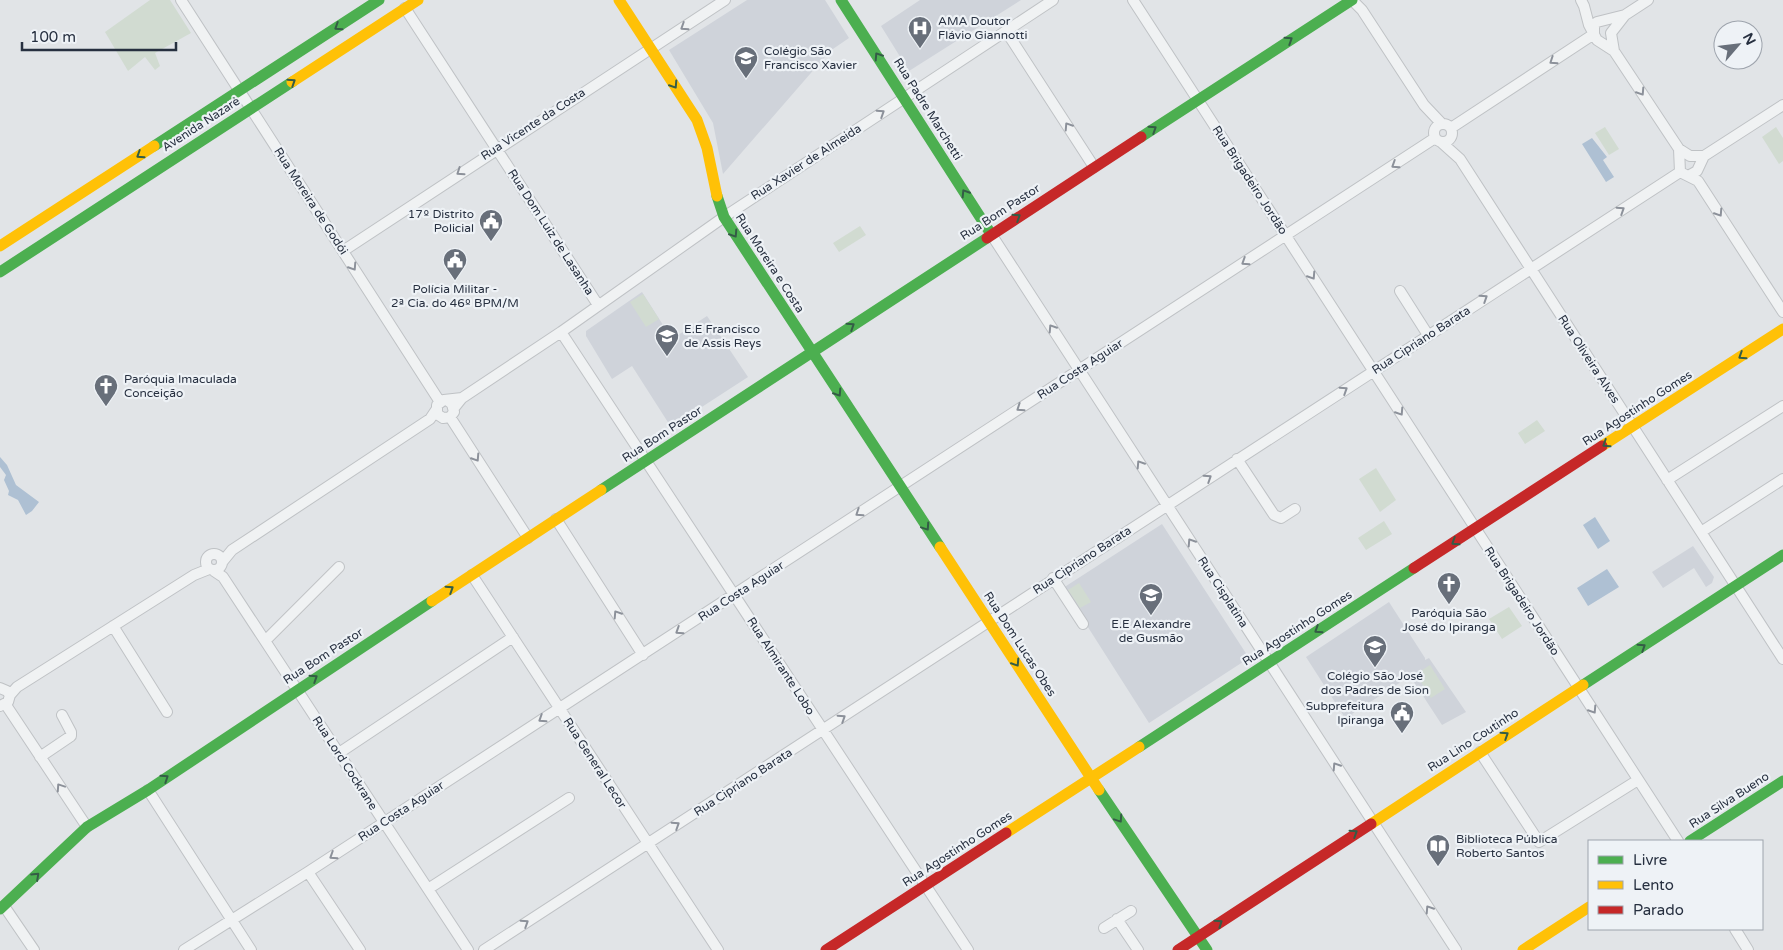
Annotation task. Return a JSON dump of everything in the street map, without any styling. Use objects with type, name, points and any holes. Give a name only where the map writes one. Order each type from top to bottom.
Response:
[{"type":"street","name":"Rua Moreira de Godói","points":[[181,0],[528,538]]},
{"type":"street","name":"Avenida Nazaré","points":[[0,246],[379,0]]},
{"type":"street","name":"Avenida Nazaré","points":[[0,272],[418,0]]},
{"type":"street","name":"Rua Moreira e Costa","points":[[619,0],[697,120],[707,148],[717,198],[724,217],[811,352]]},
{"type":"street","name":"Rua Vicente da Costa","points":[[343,251],[495,148],[725,0]]},
{"type":"street","name":"Rua Padre Marchetti","points":[[841,0],[905,97],[991,234]]},
{"type":"street","name":"Rua Xavier de Almeida","points":[[4,697],[194,575],[216,566],[232,550],[561,332],[724,217],[1054,0]]},
{"type":"street","name":"Rua Brigadeiro Jordão","points":[[1133,0],[1677,840]]},
{"type":"street","name":"Rua Bom Pastor","points":[[2,907],[87,827],[148,790],[296,689],[1352,0]]},
{"type":"street","name":"Rua Oliveira Alves","points":[[1352,0],[1362,10],[1424,105],[1437,137],[1460,159]]},
{"type":"street","points":[[1581,0],[1597,40],[1614,51],[1679,149],[1684,174],[1698,181],[1783,312]]},
{"type":"street","points":[[1614,51],[1611,33],[1625,15],[1648,0]]},
{"type":"street","name":"Rua Dom Luiz de Lasanha","points":[[405,8],[598,305]]},
{"type":"street","points":[[1594,34],[1594,25],[1597,22],[1625,15]]},
{"type":"street","points":[[1006,31],[1094,167]]},
{"type":"street","points":[[1448,129],[1449,140],[1437,137],[1437,126],[1448,129],[1594,34]]},
{"type":"street","name":"Rua Cipriano Barata","points":[[484,950],[1530,269],[1684,174],[1697,171],[1704,156],[1783,104]]},
{"type":"street","name":"Rua Oliveira Alves","points":[[1424,105],[1448,129],[1460,159],[1783,659]]},
{"type":"street","name":"Rua Costa Aguiar","points":[[184,950],[308,872],[734,596],[899,486],[1437,137]]},
{"type":"street","points":[[1679,149],[1690,156],[1704,156]]},
{"type":"street","points":[[1276,221],[1296,229]]},
{"type":"street","name":"Rua Cisplatina","points":[[991,234],[1456,950]]},
{"type":"street","points":[[1400,292],[1428,335]]},
{"type":"street","name":"Rua Agostinho Gomes","points":[[826,950],[1783,329]]},
{"type":"street","name":"Rua Almirante Lobo","points":[[561,332],[968,950]]},
{"type":"street","name":"Rua Dom Lucas Obes","points":[[811,352],[1207,950]]},
{"type":"street","points":[[1366,360],[1385,363]]},
{"type":"street","points":[[1667,480],[1783,406]]},
{"type":"street","points":[[1237,459],[1274,515],[1281,518],[1295,509]]},
{"type":"street","points":[[1701,532],[1783,479]]},
{"type":"street","points":[[556,519],[643,654]]},
{"type":"street","name":"Rua Lino Coutinho","points":[[1178,950],[1783,555]]},
{"type":"street","name":"Rua Lord Cockrane","points":[[216,566],[468,950]]},
{"type":"street","points":[[265,641],[339,567]]},
{"type":"street","name":"Rua General Lecor","points":[[472,575],[718,950]]},
{"type":"street","points":[[1053,578],[1083,624]]},
{"type":"street","points":[[113,626],[166,712]]},
{"type":"street","points":[[338,753],[512,637]]},
{"type":"street","points":[[4,697],[40,757],[87,827]]},
{"type":"street","points":[[40,757],[70,736],[71,732],[62,715]]},
{"type":"street","points":[[1480,752],[1539,842],[1638,780]]},
{"type":"street","name":"Rua Silva Bueno","points":[[1692,840],[1783,781]]},
{"type":"street","points":[[148,790],[251,950]]},
{"type":"street","points":[[428,888],[569,798]]},
{"type":"street","points":[[308,872],[360,950]]},
{"type":"street","points":[[2,907],[34,950]]},
{"type":"street","points":[[1523,950],[1588,908]]},
{"type":"street","points":[[1104,928],[1130,911]]},
{"type":"street","points":[[1117,920],[1138,950]]},
{"type":"street","points":[[1736,930],[1748,950]]},
{"type":"shaded area","points":[[150,0],[170,0],[191,33],[155,53],[160,66],[155,70],[145,57],[128,71],[105,32]]},
{"type":"shaded area","name":"Colégio São Francisco Xavier","points":[[747,0],[825,0],[849,38],[830,51],[723,174],[713,123],[669,50]]},
{"type":"shaded area","name":"AMA Doutor Flávio Giannotti","points":[[920,0],[1021,0],[909,71],[881,26]]},
{"type":"shaded area","points":[[1605,127],[1619,149],[1609,155],[1595,133]]},
{"type":"shaded area","points":[[1776,127],[1783,138],[1783,161],[1779,164],[1762,137]]},
{"type":"shaded area","points":[[860,226],[866,235],[839,252],[833,243]]},
{"type":"shaded area","name":"E.E Francisco de Assis Reys","points":[[642,292],[672,339],[707,316],[748,377],[671,427],[632,366],[612,379],[586,336],[586,331]]},
{"type":"shaded area","points":[[643,294],[659,319],[646,327],[630,302]]},
{"type":"shaded area","points":[[1537,420],[1545,431],[1525,444],[1518,433]]},
{"type":"shaded area","points":[[1376,468],[1396,500],[1380,512],[1359,479]]},
{"type":"shaded area","points":[[1384,521],[1392,534],[1366,550],[1358,538]]},
{"type":"shaded area","name":"E.E Alexandre de Gusmão","points":[[1162,524],[1249,658],[1149,723],[1063,588]]},
{"type":"shaded area","points":[[1693,546],[1714,577],[1712,583],[1706,587],[1694,568],[1663,588],[1652,572]]},
{"type":"shaded area","points":[[1079,583],[1091,602],[1080,608],[1068,590]]},
{"type":"shaded area","name":"Colégio São José dos Padres de Sion","points":[[1389,602],[1425,660],[1429,658],[1466,712],[1442,725],[1410,676],[1352,714],[1356,721],[1349,724],[1306,657]]},
{"type":"shaded area","points":[[1509,607],[1522,626],[1502,639],[1489,619]]},
{"type":"shaded area","points":[[1430,665],[1445,689],[1431,698],[1416,674]]},
{"type":"water","points":[[1592,138],[1607,157],[1603,160],[1614,177],[1606,182],[1582,144]]},
{"type":"water","points":[[0,457],[7,465],[16,485],[39,502],[26,515],[18,500],[8,495],[9,491],[4,480],[6,475],[0,467]]},
{"type":"water","points":[[1595,517],[1610,541],[1598,549],[1583,525]]},
{"type":"water","points":[[1607,569],[1619,587],[1588,606],[1577,588]]},
{"type":"traffic: fast","points":[[154,146],[379,0]]},
{"type":"traffic: fast","points":[[841,0],[991,234]]},
{"type":"traffic: fast","points":[[1141,137],[1352,0]]},
{"type":"traffic: fast","points":[[0,272],[292,82]]},
{"type":"traffic: fast","points":[[717,196],[724,217],[940,547]]},
{"type":"traffic: fast","points":[[601,490],[987,238]]},
{"type":"traffic: fast","points":[[1583,685],[1783,555]]},
{"type":"traffic: fast","points":[[1139,747],[1414,568]]},
{"type":"traffic: fast","points":[[0,909],[87,827],[148,790],[432,601]]},
{"type":"traffic: fast","points":[[1692,840],[1783,781]]},
{"type":"traffic: fast","points":[[1099,790],[1207,950]]},
{"type":"traffic: slow","points":[[292,82],[418,0]]},
{"type":"traffic: slow","points":[[619,0],[697,120],[707,148],[717,196]]},
{"type":"traffic: slow","points":[[0,246],[154,146]]},
{"type":"traffic: slow","points":[[1602,446],[1783,329]]},
{"type":"traffic: slow","points":[[432,601],[601,490]]},
{"type":"traffic: slow","points":[[940,547],[1099,790]]},
{"type":"traffic: slow","points":[[1371,824],[1583,685]]},
{"type":"traffic: slow","points":[[1006,833],[1139,747]]},
{"type":"traffic: slow","points":[[1523,950],[1588,908]]},
{"type":"traffic: jam","points":[[987,238],[1141,137]]},
{"type":"traffic: jam","points":[[1414,568],[1602,446]]},
{"type":"traffic: jam","points":[[1178,950],[1371,824]]},
{"type":"traffic: jam","points":[[826,950],[1006,833]]},
{"type":"place","name":"AMA Doutor Flávio Giannotti","points":[[920,49]]},
{"type":"place","name":"Colégio São Francisco Xavier","points":[[746,79]]},
{"type":"place","name":"17º Distrito Policial","points":[[491,242]]},
{"type":"place","name":"Polícia Militar - 2ª Cia. do 46º BPM/M","points":[[455,281]]},
{"type":"place","name":"E.E Francisco de Assis Reys","points":[[667,357]]},
{"type":"place","name":"Paróquia Imaculada Conceição","points":[[106,407]]},
{"type":"place","name":"Paróquia São José do Ipiranga","points":[[1449,605]]},
{"type":"place","name":"E.E Alexandre de Gusmão","points":[[1151,616]]},
{"type":"place","name":"Colégio São José dos Padres de Sion","points":[[1375,668]]},
{"type":"place","name":"Subprefeitura Ipiranga","points":[[1402,734]]},
{"type":"place","name":"Biblioteca Pública Roberto Santos","points":[[1438,867]]}]
